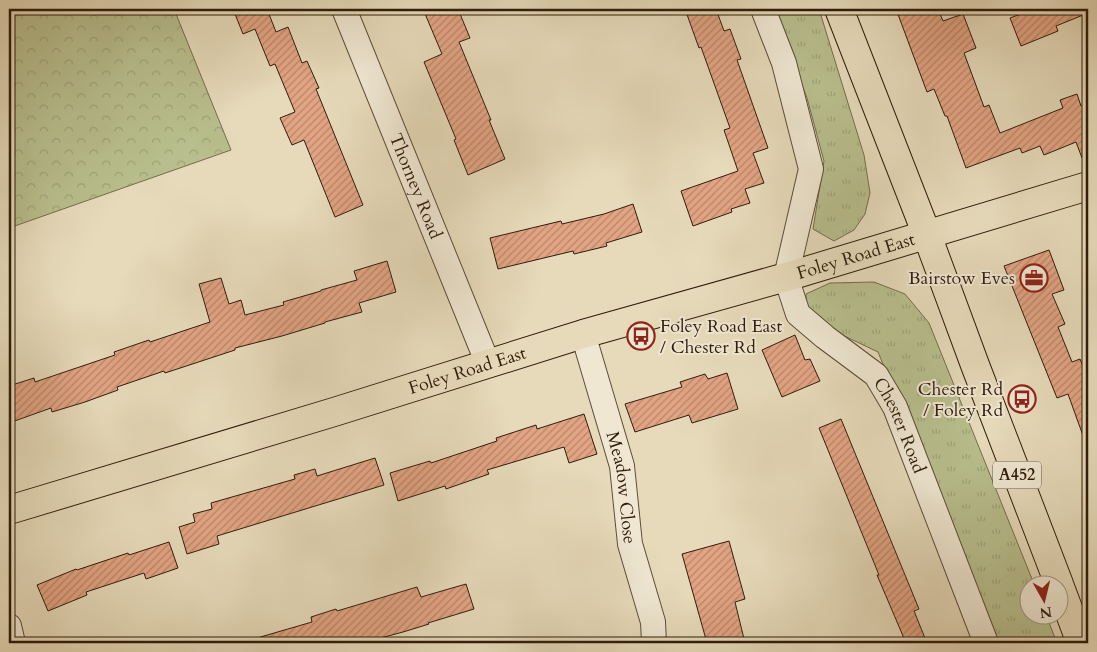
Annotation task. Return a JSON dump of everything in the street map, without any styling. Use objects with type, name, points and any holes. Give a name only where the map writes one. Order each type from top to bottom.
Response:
[{"type":"main road","name":"A452","points":[[839,9],[927,235],[1054,574]]},
{"type":"main road","name":"Foley Road East","points":[[9,510],[334,412],[583,334],[786,277],[1088,186]]},
{"type":"main road","name":"A452","points":[[1070,614],[1081,643]]},
{"type":"street","name":"Thorney Road","points":[[344,9],[488,364]]},
{"type":"street","points":[[763,9],[784,63],[811,169],[786,277]]},
{"type":"street","name":"Chester Road","points":[[786,277],[798,314],[876,375],[895,407],[986,643]]},
{"type":"street","name":"Meadow Close","points":[[583,334],[622,466],[630,544],[652,622],[654,643]]},
{"type":"street","points":[[9,626],[13,643]]},
{"type":"green space","points":[[9,9],[174,9],[231,150],[9,228]]},
{"type":"green space","points":[[773,9],[819,9],[864,155],[870,193],[865,214],[854,230],[834,241],[813,229],[824,161],[807,98]]},
{"type":"green space","points":[[874,282],[905,294],[929,323],[1030,574],[1020,574],[1020,624],[1050,624],[1057,643],[998,643],[878,352],[836,332],[807,311],[806,294],[830,283]]},
{"type":"building","points":[[233,9],[267,9],[276,32],[288,27],[302,63],[307,61],[319,88],[316,89],[363,205],[335,217],[304,140],[292,145],[280,118],[295,112],[275,64],[270,66],[255,29],[243,34]]},
{"type":"building","points":[[423,9],[458,9],[470,38],[459,42],[505,159],[468,175],[454,140],[456,139],[424,62],[442,54]]},
{"type":"building","points":[[685,9],[716,9],[724,31],[730,29],[741,59],[737,60],[768,148],[753,153],[764,183],[745,189],[750,203],[731,209],[732,212],[693,226],[681,191],[738,171],[724,130],[730,128],[701,47],[699,48]]},
{"type":"building","points":[[896,9],[938,9],[943,21],[963,14],[976,48],[964,53],[984,107],[989,105],[1000,133],[1063,108],[1060,100],[1077,94],[1081,106],[1088,103],[1088,156],[1082,158],[1076,142],[1044,155],[1040,146],[1022,153],[1020,148],[966,168],[947,116],[945,116],[934,89],[927,92]]},
{"type":"building","points":[[1034,9],[1088,9],[1088,13],[1056,26],[1058,31],[1021,46],[1010,18]]},
{"type":"building","points":[[633,204],[642,232],[606,243],[607,246],[574,254],[573,251],[498,269],[490,238],[561,221],[562,224],[604,214]]},
{"type":"building","points":[[1049,250],[1064,290],[1052,294],[1065,324],[1058,327],[1072,362],[1080,359],[1088,379],[1088,443],[1086,444],[1068,394],[1057,398],[1004,266]]},
{"type":"building","points":[[387,261],[396,292],[359,303],[362,312],[235,348],[235,350],[117,387],[118,390],[85,402],[52,412],[51,408],[9,423],[9,386],[34,378],[35,382],[115,355],[114,352],[149,340],[150,342],[210,322],[199,284],[221,278],[229,304],[241,300],[245,315],[284,305],[283,302],[357,280],[354,271]]},
{"type":"building","points":[[795,335],[805,360],[810,359],[820,381],[782,397],[762,350]]},
{"type":"building","points":[[727,373],[738,409],[692,423],[689,415],[635,432],[625,404],[682,387],[680,382],[705,374],[708,379]]},
{"type":"building","points":[[584,414],[597,454],[569,463],[564,447],[487,470],[489,474],[446,489],[445,486],[398,501],[390,473],[430,461],[431,463],[497,441],[496,438],[536,425],[537,429]]},
{"type":"building","points":[[841,419],[919,609],[914,611],[927,643],[906,643],[819,428]]},
{"type":"building","points":[[375,458],[384,485],[217,536],[219,544],[187,554],[179,527],[195,522],[193,514],[212,509],[211,503],[295,479],[294,475],[315,469],[317,476]]},
{"type":"building","points":[[729,541],[745,599],[735,602],[745,643],[707,643],[682,554]]},
{"type":"building","points":[[169,542],[178,568],[146,579],[144,573],[86,592],[87,595],[48,611],[37,585],[76,569]]},
{"type":"building","points":[[466,584],[474,609],[403,632],[362,643],[258,643],[257,638],[312,622],[311,617],[336,609],[337,611],[417,587],[421,597]]},
{"type":"place","name":"Bairstow Eves","points":[[1034,278]]},
{"type":"place","name":"Foley Road East / Chester Rd","points":[[641,336]]},
{"type":"place","name":"Chester Rd / Foley Rd","points":[[1022,399]]}]
